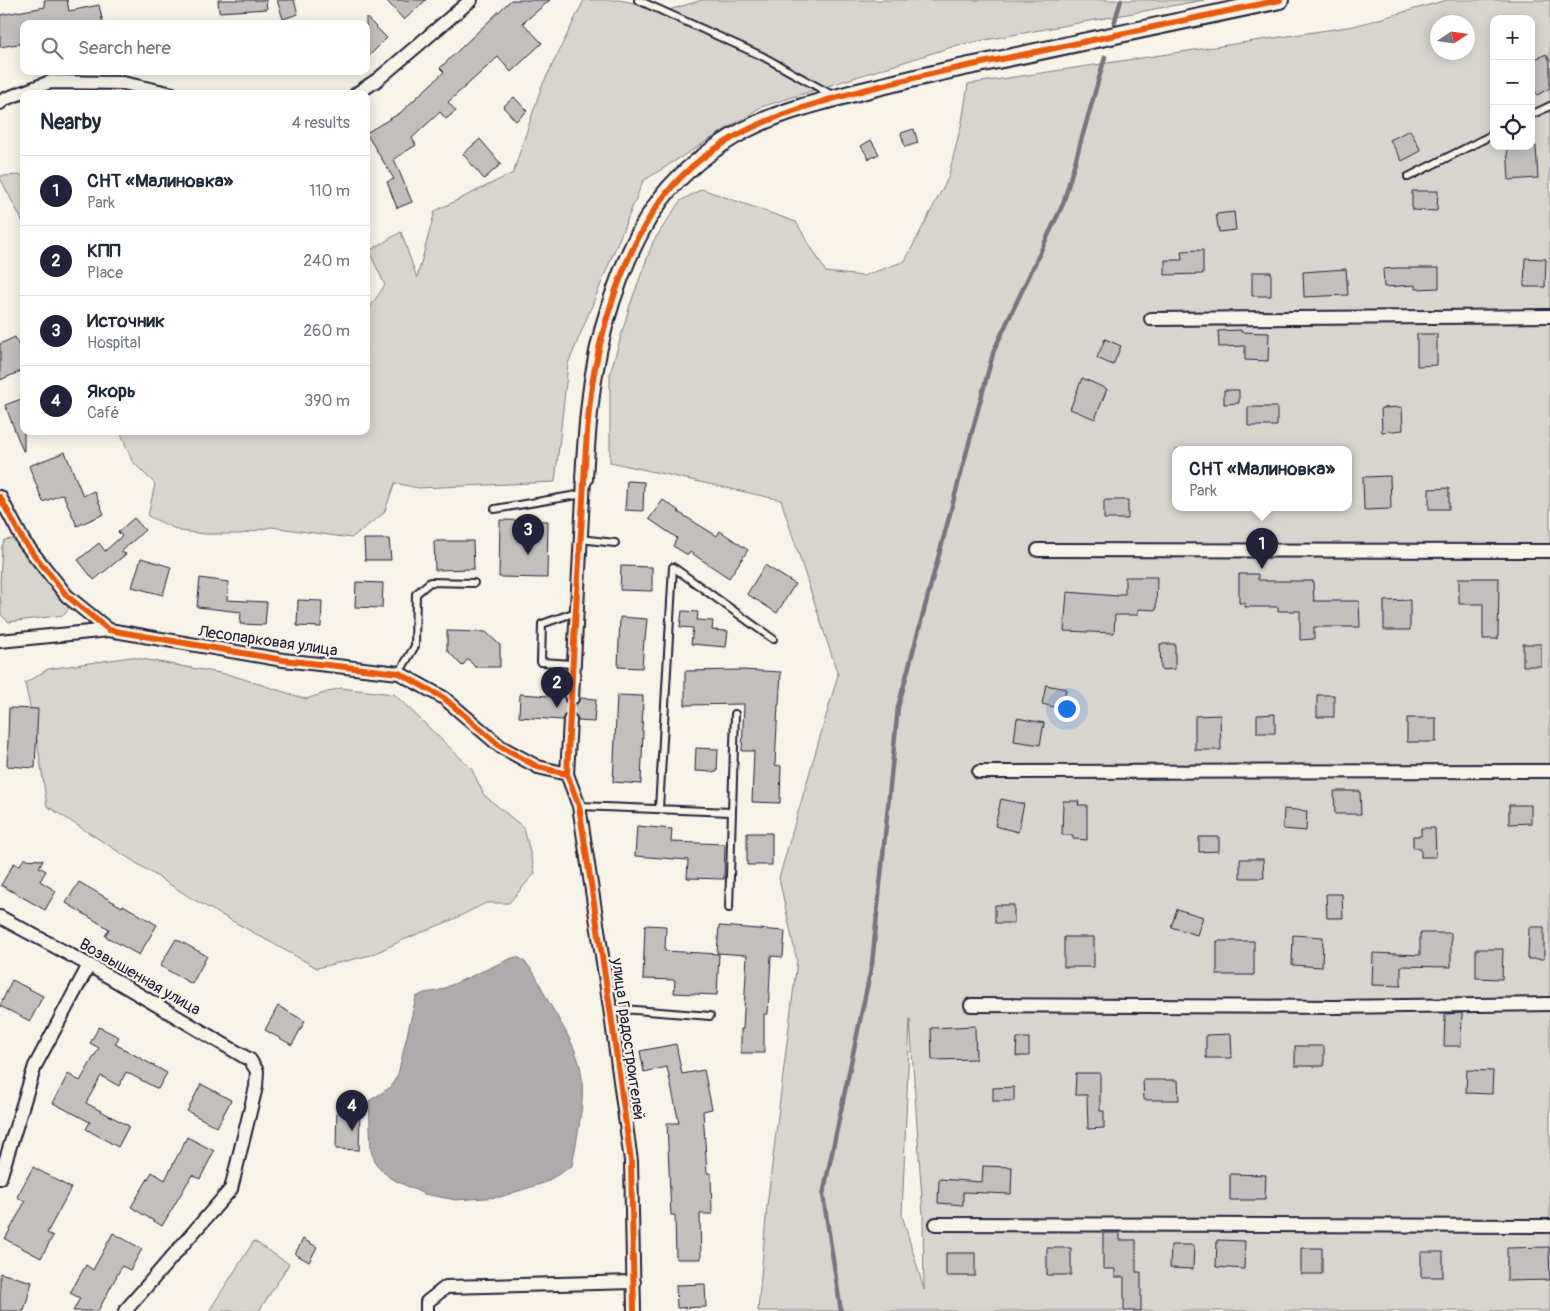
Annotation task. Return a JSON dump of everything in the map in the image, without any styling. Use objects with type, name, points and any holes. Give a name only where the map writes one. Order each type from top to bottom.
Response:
[{"type":"street","points":[[362,90],[377,80],[471,0]]},
{"type":"street","points":[[572,698],[580,539],[590,398],[594,371],[621,275],[635,243],[656,207],[669,190],[699,161],[738,135],[757,124],[793,110],[921,76],[1280,0]]},
{"type":"street","points":[[29,90],[50,82],[123,83],[155,90]]},
{"type":"street","points":[[0,103],[20,93]]},
{"type":"street","points":[[1151,319],[1550,316]]},
{"type":"street","name":"Лесопарковая улица","points":[[0,497],[24,542],[66,596],[109,630],[283,660],[400,672],[444,698],[501,747],[538,767],[567,774]]},
{"type":"street","points":[[1038,550],[1550,551]]},
{"type":"street","points":[[0,641],[109,630]]},
{"type":"street","points":[[567,774],[570,720]]},
{"type":"street","points":[[979,772],[1550,771]]},
{"type":"street","name":"улица Градостроителей","points":[[567,774],[578,806],[610,1008],[631,1161],[634,1311]]},
{"type":"street","name":"Возвышенная улица","points":[[0,917],[89,965],[250,1060],[257,1071],[256,1087],[231,1189],[124,1311]]},
{"type":"street","points":[[0,1178],[35,1066],[89,965]]},
{"type":"street","points":[[971,1004],[1332,1007],[1550,1004]]},
{"type":"street","points":[[936,1224],[1550,1226]]},
{"type":"street","points":[[427,1307],[446,1287],[634,1282]]},
{"type":"lane","points":[[638,0],[762,56],[837,97]]},
{"type":"lane","points":[[1535,113],[1550,106]]},
{"type":"lane","points":[[1408,178],[1490,136]]},
{"type":"lane","points":[[495,509],[584,486]]},
{"type":"lane","points":[[580,539],[615,543]]},
{"type":"lane","points":[[659,809],[673,566],[774,639]]},
{"type":"lane","points":[[400,672],[414,646],[416,594],[430,582],[474,584]]},
{"type":"lane","points":[[573,664],[541,662],[542,624],[576,612]]},
{"type":"lane","points":[[729,908],[735,714]]},
{"type":"lane","points":[[578,806],[731,812]]},
{"type":"lane","points":[[610,1008],[710,1016]]},
{"type":"shaded area","points":[[584,0],[619,0],[669,10],[702,0],[1204,0],[958,45],[761,107],[643,181],[568,364],[555,482],[418,488],[395,483],[384,513],[351,538],[271,527],[241,534],[204,534],[180,531],[148,516],[155,484],[132,461],[122,435],[370,435],[370,307],[385,285],[370,250],[401,232],[417,278],[435,211],[513,173],[541,88]]},
{"type":"shaded area","points":[[1447,0],[1550,0],[1550,1311],[758,1311],[767,1206],[797,961],[779,878],[838,675],[781,500],[610,462],[610,374],[630,305],[653,242],[680,201],[702,189],[796,222],[826,272],[863,276],[905,261],[948,178],[962,122],[968,84],[1354,26]],"holes":[[[910,1020],[923,1215],[924,1290],[902,1215]]]},
{"type":"shaded area","points":[[20,175],[20,216],[0,178],[0,176]]},
{"type":"shaded area","points":[[11,539],[19,545],[43,579],[66,603],[68,610],[64,615],[9,622],[1,615],[2,546],[5,540]]},
{"type":"shaded area","points":[[131,657],[231,675],[306,699],[340,688],[394,694],[471,768],[484,795],[524,828],[535,873],[509,903],[486,903],[371,955],[317,968],[191,898],[47,806],[37,740],[25,683],[48,669]]},
{"type":"shaded area","points":[[517,957],[527,964],[534,974],[570,1039],[580,1066],[582,1104],[572,1166],[544,1183],[500,1197],[456,1200],[424,1194],[390,1178],[376,1164],[371,1151],[369,1101],[391,1087],[398,1074],[416,997],[424,993],[438,991]]},
{"type":"shaded area","points":[[254,1241],[289,1264],[259,1311],[209,1311]]},
{"type":"building","points":[[44,0],[67,0],[69,11],[99,5],[102,20],[20,20],[20,44],[0,47],[0,15],[45,7]]},
{"type":"building","points":[[218,0],[266,0],[267,9],[219,12]]},
{"type":"building","points":[[277,0],[294,0],[298,14],[283,19]]},
{"type":"building","points":[[386,0],[426,0],[404,20]]},
{"type":"building","points":[[511,0],[550,0],[523,23],[542,43],[511,72],[498,57],[448,102],[456,111],[446,119],[440,112],[412,138],[416,145],[394,159],[412,202],[397,208],[387,182],[394,179],[370,140],[370,131],[400,113],[444,72],[440,68]]},
{"type":"building","points":[[370,21],[387,38],[370,55]]},
{"type":"building","points":[[1546,54],[1550,61],[1550,88],[1537,95],[1535,91],[1535,59]]},
{"type":"building","points":[[514,97],[527,111],[516,121],[503,107]]},
{"type":"building","points":[[914,129],[918,143],[905,147],[901,133]]},
{"type":"building","points":[[1410,130],[1421,151],[1402,161],[1390,140]]},
{"type":"building","points":[[480,139],[501,164],[484,179],[463,154]]},
{"type":"building","points":[[871,140],[879,154],[869,159],[861,146]]},
{"type":"building","points":[[1536,146],[1538,178],[1509,180],[1507,150],[1535,150]]},
{"type":"building","points":[[1412,191],[1438,191],[1437,211],[1412,210]]},
{"type":"building","points":[[1234,212],[1236,230],[1219,232],[1216,214]]},
{"type":"building","points":[[1203,250],[1203,274],[1165,275],[1165,260],[1182,260],[1181,251]]},
{"type":"building","points":[[1525,258],[1546,259],[1545,287],[1524,287]]},
{"type":"building","points":[[1439,268],[1439,288],[1415,289],[1415,285],[1384,287],[1383,269]]},
{"type":"building","points":[[1346,269],[1348,295],[1304,297],[1303,272]]},
{"type":"building","points":[[1252,272],[1271,272],[1271,296],[1252,296]]},
{"type":"building","points":[[1241,330],[1241,332],[1269,333],[1268,361],[1245,360],[1245,346],[1219,347],[1218,331]]},
{"type":"building","points":[[1417,334],[1437,334],[1437,365],[1417,366]]},
{"type":"building","points":[[15,337],[20,348],[20,372],[0,380],[0,344]]},
{"type":"building","points":[[1105,339],[1121,346],[1113,365],[1097,358]]},
{"type":"building","points":[[1082,378],[1107,389],[1095,419],[1070,409]]},
{"type":"building","points":[[1224,390],[1239,390],[1239,403],[1224,404]]},
{"type":"building","points":[[20,399],[20,435],[24,435],[24,451],[23,451],[5,405]]},
{"type":"building","points":[[1248,407],[1277,407],[1277,426],[1248,426]]},
{"type":"building","points":[[1402,407],[1403,430],[1382,432],[1381,408]]},
{"type":"building","points":[[65,452],[83,496],[94,491],[104,514],[77,526],[63,494],[43,502],[29,466]]},
{"type":"building","points":[[1390,476],[1391,509],[1364,510],[1363,477]]},
{"type":"building","points":[[627,481],[644,482],[643,511],[625,510]]},
{"type":"building","points":[[1449,488],[1449,509],[1429,509],[1429,489]]},
{"type":"building","points":[[663,500],[678,512],[717,536],[720,531],[748,550],[729,578],[690,552],[688,555],[673,546],[677,538],[649,519]]},
{"type":"building","points":[[1104,500],[1128,500],[1128,519],[1104,519]]},
{"type":"building","points":[[134,518],[145,530],[121,552],[126,554],[94,580],[78,560],[99,543],[105,551],[122,536],[118,532]]},
{"type":"building","points":[[500,520],[548,521],[547,578],[499,577]]},
{"type":"building","points":[[364,539],[389,539],[391,560],[365,560]]},
{"type":"building","points":[[434,541],[473,541],[474,569],[435,570]]},
{"type":"building","points":[[141,558],[171,567],[163,595],[132,587]]},
{"type":"building","points":[[765,565],[795,584],[777,613],[747,594]]},
{"type":"building","points":[[621,566],[652,567],[652,591],[620,590]]},
{"type":"building","points":[[1239,574],[1258,574],[1258,580],[1266,581],[1313,581],[1314,601],[1359,601],[1360,627],[1314,627],[1314,639],[1300,640],[1300,611],[1278,611],[1278,607],[1245,607],[1245,603],[1239,603]]},
{"type":"building","points":[[1125,577],[1157,577],[1156,610],[1138,609],[1138,615],[1115,615],[1114,633],[1064,631],[1067,592],[1118,596],[1118,594],[1125,594]]},
{"type":"building","points":[[200,578],[229,582],[227,600],[267,602],[265,625],[240,624],[241,612],[197,607]]},
{"type":"building","points":[[1459,578],[1499,578],[1498,639],[1483,639],[1483,604],[1459,604]]},
{"type":"building","points":[[356,582],[383,583],[382,608],[355,607]]},
{"type":"building","points":[[298,600],[322,601],[321,627],[297,626]]},
{"type":"building","points":[[1410,600],[1410,630],[1384,630],[1384,601]]},
{"type":"building","points":[[682,611],[698,612],[697,620],[713,621],[712,630],[728,631],[726,647],[691,644],[693,628],[680,627]]},
{"type":"building","points":[[620,617],[647,619],[642,668],[618,667]]},
{"type":"building","points":[[447,631],[486,632],[500,645],[500,667],[475,667],[468,659],[462,666],[447,650]]},
{"type":"building","points":[[1160,644],[1175,644],[1175,669],[1161,670]]},
{"type":"building","points":[[1523,644],[1541,644],[1541,666],[1523,666]]},
{"type":"building","points":[[742,670],[781,672],[775,765],[781,766],[780,803],[752,802],[754,751],[742,751],[744,704],[685,705],[685,671]]},
{"type":"building","points":[[1046,685],[1066,689],[1062,709],[1042,704]]},
{"type":"building","points":[[520,694],[564,697],[565,702],[571,706],[576,705],[580,698],[596,699],[594,722],[578,721],[577,716],[571,712],[566,713],[562,720],[519,717]]},
{"type":"building","points":[[617,695],[643,696],[641,784],[613,782]]},
{"type":"building","points":[[1317,695],[1334,695],[1334,717],[1317,717]]},
{"type":"building","points":[[9,708],[38,709],[35,768],[7,766]]},
{"type":"building","points":[[1275,714],[1275,733],[1257,733],[1257,715]]},
{"type":"building","points":[[1220,715],[1221,750],[1195,750],[1195,716]]},
{"type":"building","points":[[1017,718],[1044,723],[1040,745],[1014,741]]},
{"type":"building","points":[[1407,718],[1436,718],[1436,742],[1407,742]]},
{"type":"building","points":[[696,748],[718,749],[717,772],[695,771]]},
{"type":"building","points":[[1334,791],[1360,791],[1361,814],[1335,814]]},
{"type":"building","points":[[1001,799],[1024,804],[1018,832],[995,826]]},
{"type":"building","points":[[1063,801],[1079,801],[1078,805],[1087,805],[1087,840],[1073,839],[1073,835],[1062,835]]},
{"type":"building","points":[[1509,805],[1531,805],[1531,823],[1509,824]]},
{"type":"building","points":[[1284,809],[1307,811],[1306,831],[1283,829]]},
{"type":"building","points":[[637,826],[672,829],[671,842],[725,844],[724,879],[687,878],[688,860],[635,856]]},
{"type":"building","points":[[1421,828],[1435,828],[1436,857],[1421,857],[1421,848],[1413,848],[1413,836],[1421,836]]},
{"type":"building","points":[[747,833],[772,833],[772,865],[747,865]]},
{"type":"building","points":[[1199,837],[1219,837],[1219,851],[1199,852]]},
{"type":"building","points":[[24,859],[43,860],[39,867],[46,871],[40,881],[56,891],[45,910],[1,885],[14,863],[19,866]]},
{"type":"building","points":[[1240,859],[1263,859],[1264,878],[1240,878]]},
{"type":"building","points":[[79,882],[157,925],[139,955],[105,936],[109,929],[66,903]]},
{"type":"building","points":[[1326,894],[1342,894],[1343,918],[1327,918]]},
{"type":"building","points":[[995,905],[1014,905],[1014,923],[995,923]]},
{"type":"building","points":[[1177,909],[1203,917],[1197,935],[1171,927]]},
{"type":"building","points":[[645,925],[666,926],[665,951],[719,954],[717,995],[674,993],[675,980],[643,979]]},
{"type":"building","points":[[719,926],[785,931],[783,957],[771,956],[768,1014],[764,1014],[764,1053],[741,1053],[747,955],[717,953]]},
{"type":"building","points":[[1529,927],[1544,927],[1544,959],[1528,959]]},
{"type":"building","points":[[1420,933],[1451,933],[1451,967],[1401,966],[1401,986],[1372,985],[1373,953],[1420,955]]},
{"type":"building","points":[[1293,935],[1323,937],[1322,967],[1292,965]]},
{"type":"building","points":[[1064,937],[1094,937],[1094,967],[1064,967]]},
{"type":"building","points":[[176,939],[207,956],[192,984],[160,966]]},
{"type":"building","points":[[1217,941],[1254,941],[1254,975],[1217,975]]},
{"type":"building","points":[[1476,949],[1503,949],[1502,979],[1476,978]]},
{"type":"building","points":[[12,980],[43,996],[30,1021],[0,1006]]},
{"type":"building","points":[[278,1006],[305,1021],[292,1045],[265,1030]]},
{"type":"building","points":[[1462,1013],[1461,1046],[1444,1046],[1445,1014]]},
{"type":"building","points":[[975,1026],[976,1059],[932,1060],[931,1028]]},
{"type":"building","points":[[99,1027],[119,1037],[115,1044],[167,1073],[158,1089],[126,1072],[119,1086],[101,1076],[86,1103],[129,1126],[118,1147],[86,1129],[90,1122],[53,1103],[68,1074],[80,1081],[99,1048],[90,1043]]},
{"type":"building","points":[[1231,1034],[1232,1058],[1206,1058],[1206,1035]]},
{"type":"building","points":[[1017,1038],[1029,1038],[1029,1056],[1016,1056]]},
{"type":"building","points":[[676,1044],[682,1074],[704,1070],[712,1109],[703,1111],[707,1173],[711,1173],[712,1214],[700,1214],[701,1259],[676,1259],[675,1215],[671,1215],[667,1123],[679,1123],[667,1067],[644,1072],[640,1051]]},
{"type":"building","points":[[1295,1046],[1324,1046],[1324,1066],[1295,1066]]},
{"type":"building","points":[[1467,1070],[1493,1071],[1492,1094],[1466,1093]]},
{"type":"building","points":[[1076,1073],[1100,1073],[1100,1111],[1104,1111],[1104,1128],[1088,1129],[1087,1095],[1075,1095]]},
{"type":"building","points":[[1143,1080],[1178,1080],[1179,1100],[1144,1100]]},
{"type":"building","points":[[201,1084],[231,1100],[217,1127],[187,1111]]},
{"type":"building","points":[[1014,1087],[1014,1101],[993,1101],[993,1088]]},
{"type":"building","points":[[337,1103],[360,1104],[359,1150],[336,1149]]},
{"type":"building","points":[[187,1137],[214,1151],[200,1179],[192,1175],[162,1226],[131,1207],[152,1172],[165,1180]]},
{"type":"building","points":[[983,1166],[1012,1167],[1011,1194],[963,1192],[963,1205],[938,1203],[939,1179],[982,1182]]},
{"type":"building","points":[[33,1167],[71,1188],[47,1233],[53,1236],[41,1258],[5,1239],[25,1202],[17,1197]]},
{"type":"building","points":[[1230,1174],[1266,1175],[1265,1200],[1230,1200]]},
{"type":"building","points":[[113,1233],[142,1249],[130,1270],[122,1266],[98,1311],[73,1311],[80,1298],[70,1293],[86,1265],[93,1270]]},
{"type":"building","points":[[1103,1233],[1120,1233],[1120,1240],[1136,1240],[1136,1272],[1141,1272],[1141,1311],[1124,1311],[1124,1277],[1115,1277],[1115,1269],[1103,1269]]},
{"type":"building","points":[[303,1239],[317,1247],[309,1262],[295,1254]]},
{"type":"building","points":[[1217,1240],[1245,1241],[1244,1269],[1216,1267]]},
{"type":"building","points":[[1171,1245],[1194,1245],[1193,1269],[1170,1268]]},
{"type":"building","points":[[1549,1247],[1550,1280],[1507,1281],[1507,1248]]},
{"type":"building","points":[[1047,1248],[1071,1248],[1071,1275],[1047,1275]]},
{"type":"building","points":[[1301,1248],[1322,1248],[1322,1274],[1301,1274]]},
{"type":"building","points":[[1421,1252],[1443,1252],[1443,1277],[1421,1277]]},
{"type":"building","points":[[946,1253],[975,1253],[975,1276],[946,1276]]},
{"type":"building","points":[[0,1273],[32,1282],[24,1311],[0,1311]]},
{"type":"building","points":[[705,1284],[706,1307],[677,1308],[676,1285]]},
{"type":"waterway","points":[[1114,24],[1121,0]]},
{"type":"waterway","points":[[841,1311],[823,1195],[872,964],[898,707],[994,350],[1063,204],[1105,57]]},
{"type":"tunnel","points":[[570,720],[572,698]]},
{"type":"cycle path","points":[[634,1311],[631,1161],[579,806],[567,774],[586,445],[591,391],[606,321],[636,241],[666,195],[683,175],[703,158],[724,143],[746,131],[793,111],[925,75],[1280,0]]},
{"type":"cycle path","points":[[0,497],[24,542],[67,596],[109,630],[283,660],[399,673],[444,698],[501,747],[538,767],[567,774]]},
{"type":"place","name":"Источник","points":[[528,555]]},
{"type":"place","name":"СНТ «Малиновка»","points":[[1262,569]]},
{"type":"place","name":"КПП","points":[[557,708]]},
{"type":"place","name":"Якорь","points":[[352,1131]]}]
